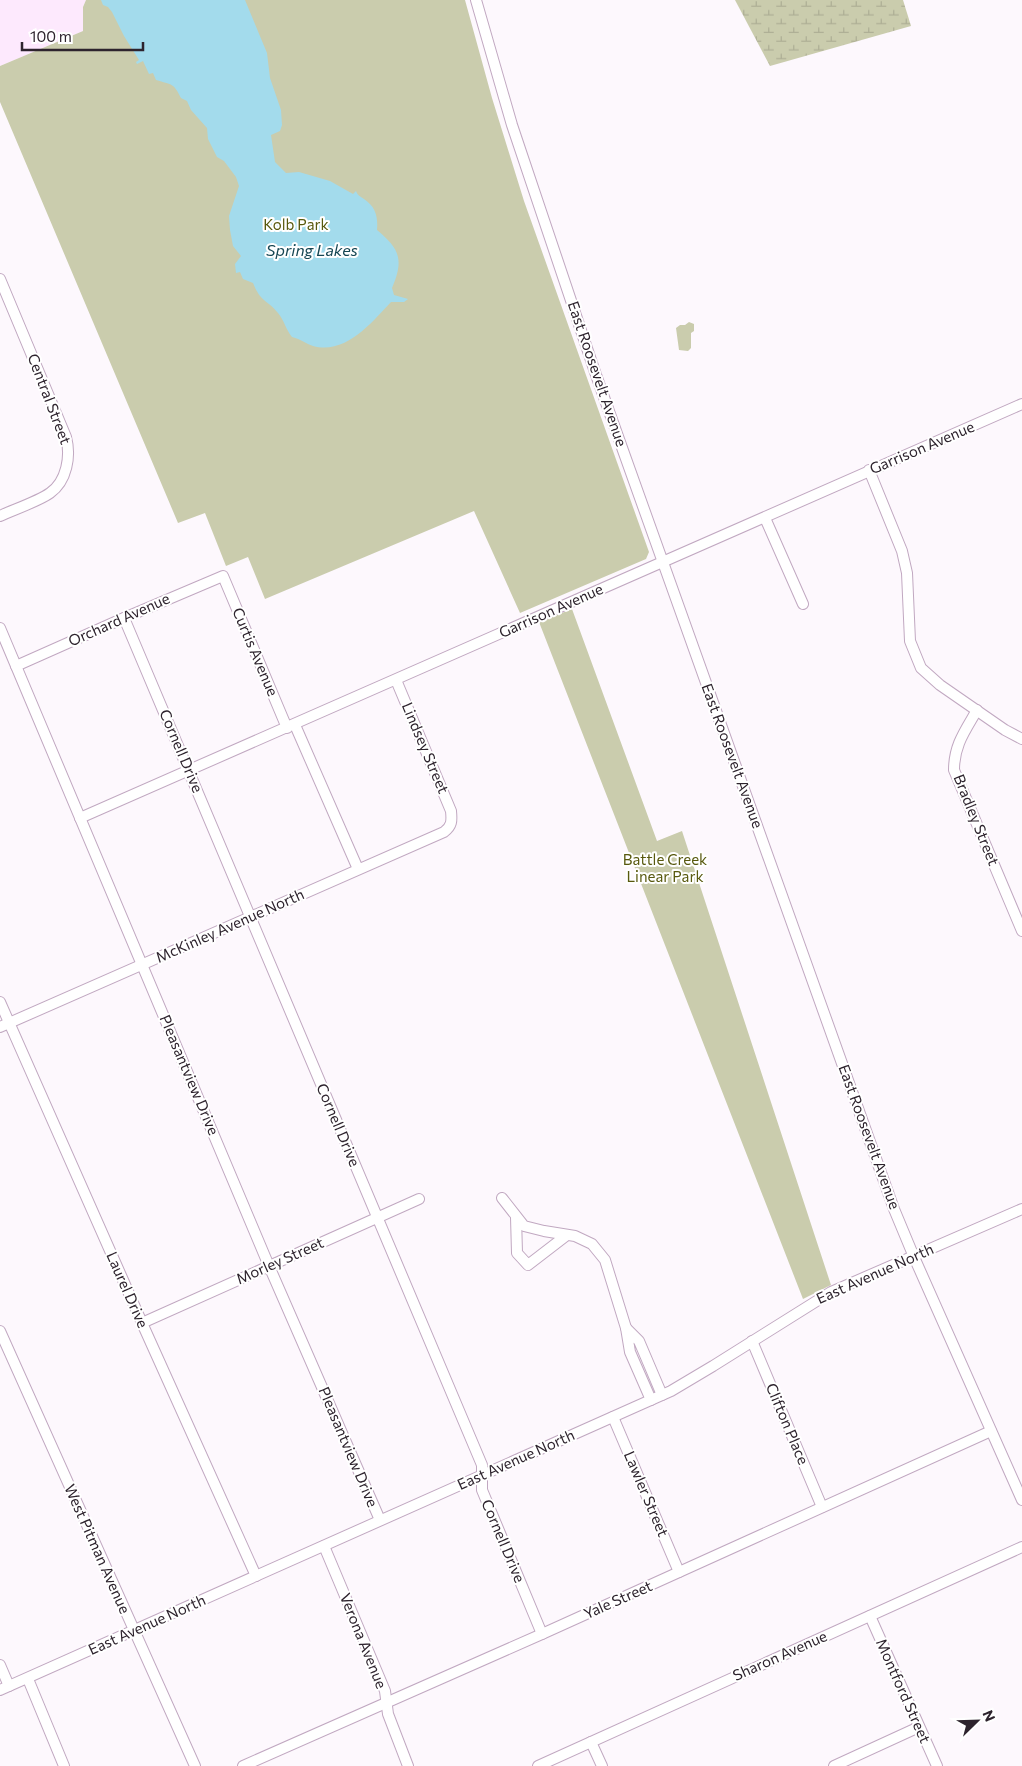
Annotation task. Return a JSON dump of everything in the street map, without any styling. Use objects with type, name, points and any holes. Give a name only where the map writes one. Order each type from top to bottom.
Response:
[{"type":"street","name":"East Roosevelt Avenue","points":[[476,0],[512,125],[662,563],[894,1209],[1022,1500]]},
{"type":"street","name":"Central Street","points":[[0,279],[69,448],[65,472],[58,485],[50,494],[0,516]]},
{"type":"street","name":"Garrison Avenue","points":[[80,818],[1022,404]]},
{"type":"street","points":[[869,470],[902,551],[907,573],[910,641],[920,668],[940,685],[1005,730],[1022,738]]},
{"type":"street","points":[[765,518],[803,604]]},
{"type":"street","name":"Orchard Avenue","points":[[16,666],[223,576]]},
{"type":"street","name":"Curtis Avenue","points":[[223,576],[358,869]]},
{"type":"street","name":"Cornell Drive","points":[[124,618],[482,1465],[482,1490],[542,1634]]},
{"type":"street","name":"Pleasantview Drive","points":[[0,628],[269,1266],[380,1520]]},
{"type":"street","name":"Lindsey Street","points":[[396,680],[452,817]]},
{"type":"street","name":"Bradley Street","points":[[977,710],[954,755],[954,770],[1022,931]]},
{"type":"street","name":"McKinley Avenue North","points":[[4,1026],[444,832],[450,828],[452,817]]},
{"type":"street","name":"Laurel Drive","points":[[0,1002],[4,1026],[142,1323],[256,1576]]},
{"type":"street","points":[[502,1198],[524,1226],[575,1236],[592,1244],[605,1260],[626,1328],[630,1352],[651,1400]]},
{"type":"street","name":"Morley Street","points":[[142,1323],[419,1199]]},
{"type":"street","name":"East Avenue North","points":[[5,1688],[662,1395],[713,1366],[824,1296],[1022,1209]]},
{"type":"street","points":[[516,1217],[517,1253],[528,1265],[567,1235]]},
{"type":"street","points":[[626,1328],[639,1341],[662,1395]]},
{"type":"street","name":"West Pitman Avenue","points":[[0,1331],[194,1766]]},
{"type":"street","name":"Clifton Place","points":[[752,1341],[822,1507]]},
{"type":"street","name":"Lawler Street","points":[[613,1416],[679,1572]]},
{"type":"street","name":"Yale Street","points":[[243,1766],[542,1634],[991,1431]]},
{"type":"street","name":"Verona Avenue","points":[[324,1546],[385,1691],[388,1714],[408,1766]]},
{"type":"street","name":"Sharon Avenue","points":[[538,1766],[1022,1547]]},
{"type":"street","name":"Montford Street","points":[[870,1616],[937,1766]]},
{"type":"street","points":[[0,1665],[5,1688]]},
{"type":"street","points":[[28,1679],[64,1766]]},
{"type":"street","points":[[834,1766],[919,1727]]},
{"type":"street","points":[[592,1742],[602,1766]]},
{"type":"shaded area","points":[[0,0],[86,0],[83,7],[83,31],[0,66]]},
{"type":"green space","name":"Kolb Park","points":[[86,0],[465,0],[492,98],[524,201],[649,552],[646,559],[520,613],[474,511],[265,599],[248,557],[226,566],[205,513],[178,523],[0,102],[0,66],[83,31],[83,7]]},
{"type":"green space","points":[[735,0],[903,0],[911,26],[770,66]]},
{"type":"green space","points":[[689,322],[694,324],[694,331],[691,333],[691,348],[688,351],[679,350],[676,328]]},
{"type":"green space","name":"Battle Creek Linear Park","points":[[572,609],[657,841],[682,831],[831,1285],[803,1299],[539,622]]},
{"type":"water","name":"Spring Lakes","points":[[101,0],[245,0],[267,53],[270,78],[281,110],[282,125],[280,131],[271,135],[275,162],[286,173],[299,172],[330,181],[353,194],[356,191],[358,195],[371,205],[377,221],[377,230],[391,243],[398,256],[398,270],[392,288],[394,295],[408,299],[404,302],[391,302],[357,335],[336,346],[325,348],[313,346],[292,337],[280,316],[262,298],[253,283],[243,279],[240,272],[236,273],[235,264],[241,256],[233,246],[229,216],[239,186],[236,177],[224,161],[217,157],[208,139],[207,128],[191,110],[187,101],[181,98],[172,85],[156,80],[153,73],[149,74],[143,61],[137,64],[136,62],[139,60],[112,12],[103,5]]}]
